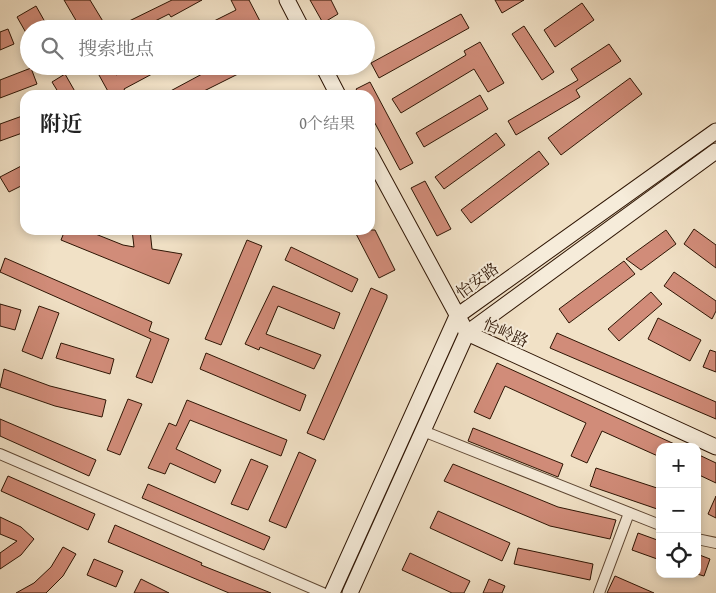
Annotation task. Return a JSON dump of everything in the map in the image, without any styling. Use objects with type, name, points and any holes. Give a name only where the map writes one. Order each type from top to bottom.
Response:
[{"type":"street","points":[[287,0],[297,20]]},
{"type":"street","points":[[327,75],[335,90]]},
{"type":"street","name":"怡安路","points":[[332,593],[457,316],[716,131]]},
{"type":"street","points":[[350,593],[467,333],[716,151]]},
{"type":"street","name":"怡岭路","points":[[375,163],[467,333],[716,447]]},
{"type":"street","points":[[422,432],[656,523]]},
{"type":"street","points":[[0,454],[322,593]]},
{"type":"street","points":[[599,593],[629,513]]},
{"type":"street","points":[[701,540],[716,543]]},
{"type":"building","points":[[64,0],[90,0],[102,20],[76,20]]},
{"type":"building","points":[[172,0],[202,0],[171,17],[169,14],[157,20],[131,20]]},
{"type":"building","points":[[231,0],[249,0],[259,20],[216,20],[236,10]]},
{"type":"building","points":[[310,0],[331,0],[338,14],[328,20],[321,20]]},
{"type":"building","points":[[495,0],[524,0],[502,13]]},
{"type":"building","points":[[582,3],[594,20],[555,47],[544,30]]},
{"type":"building","points":[[36,6],[44,20],[20,20],[20,22],[17,17]]},
{"type":"building","points":[[461,14],[469,28],[379,78],[375,70],[375,61]]},
{"type":"building","points":[[524,26],[554,72],[542,80],[512,34]]},
{"type":"building","points":[[8,29],[14,44],[0,50],[0,32]]},
{"type":"building","points":[[480,42],[504,83],[488,92],[474,69],[401,113],[392,99],[466,55],[464,51]]},
{"type":"building","points":[[609,44],[621,61],[576,90],[580,97],[516,135],[508,121],[578,80],[571,69]]},
{"type":"building","points":[[20,72],[20,75],[34,75],[37,84],[0,98],[0,80]]},
{"type":"building","points":[[66,75],[74,90],[57,90],[52,82]]},
{"type":"building","points":[[99,75],[150,75],[124,90],[107,90]]},
{"type":"building","points":[[200,75],[236,75],[206,90],[172,90]]},
{"type":"building","points":[[630,78],[642,94],[561,155],[548,138]]},
{"type":"building","points":[[370,82],[374,90],[357,90]]},
{"type":"building","points":[[375,91],[413,163],[400,170],[375,123]]},
{"type":"building","points":[[480,95],[488,109],[424,147],[416,133]]},
{"type":"building","points":[[20,117],[20,134],[0,141],[0,124]]},
{"type":"building","points":[[496,133],[505,145],[444,189],[435,177]]},
{"type":"building","points":[[539,151],[549,164],[471,223],[461,210]]},
{"type":"building","points":[[20,167],[20,186],[9,192],[0,177]]},
{"type":"building","points":[[425,181],[451,229],[437,236],[411,188]]},
{"type":"building","points":[[694,229],[716,245],[716,268],[684,244]]},
{"type":"building","points":[[375,230],[395,270],[379,278],[357,235],[375,235]]},
{"type":"building","points":[[666,230],[676,244],[641,270],[626,259]]},
{"type":"building","points":[[63,235],[98,235],[123,245],[134,247],[133,235],[151,235],[152,249],[182,254],[169,284],[61,240]]},
{"type":"building","points":[[247,240],[262,246],[221,345],[205,339]]},
{"type":"building","points":[[291,247],[358,279],[352,292],[285,260]]},
{"type":"building","points":[[5,258],[152,322],[149,331],[169,339],[152,383],[136,377],[151,339],[0,272]]},
{"type":"building","points":[[624,261],[635,274],[569,323],[559,309]]},
{"type":"building","points":[[674,272],[716,301],[716,311],[712,319],[664,286]]},
{"type":"building","points":[[273,286],[340,313],[334,329],[278,306],[266,334],[321,355],[314,369],[260,347],[259,350],[245,344]]},
{"type":"building","points":[[371,288],[387,295],[387,298],[324,440],[307,433]]},
{"type":"building","points":[[651,292],[662,304],[619,341],[608,329]]},
{"type":"building","points":[[0,304],[21,310],[15,330],[0,326]]},
{"type":"building","points":[[39,306],[59,313],[42,359],[22,351]]},
{"type":"building","points":[[658,318],[701,340],[690,361],[648,339]]},
{"type":"building","points":[[557,333],[716,402],[716,419],[550,348]]},
{"type":"building","points":[[61,343],[114,359],[110,374],[56,358]]},
{"type":"building","points":[[710,350],[716,352],[716,372],[703,367]]},
{"type":"building","points":[[206,353],[306,395],[300,411],[200,369]]},
{"type":"building","points":[[497,363],[672,443],[656,443],[656,455],[602,431],[587,463],[571,456],[586,423],[505,386],[490,419],[474,412]]},
{"type":"building","points":[[4,369],[50,386],[106,400],[102,417],[55,406],[0,387]]},
{"type":"building","points":[[128,399],[142,404],[120,455],[107,450]]},
{"type":"building","points":[[187,400],[287,440],[281,456],[190,420],[176,449],[221,470],[215,483],[170,463],[165,474],[148,468],[169,423],[176,426]]},
{"type":"building","points":[[0,419],[96,460],[89,476],[0,436]]},
{"type":"building","points":[[473,428],[563,464],[558,477],[468,441]]},
{"type":"building","points":[[299,452],[316,460],[286,528],[269,521]]},
{"type":"building","points":[[701,456],[716,463],[716,483],[701,476]]},
{"type":"building","points":[[251,459],[268,466],[248,510],[231,504]]},
{"type":"building","points":[[453,464],[558,507],[616,520],[610,539],[550,526],[444,481]]},
{"type":"building","points":[[596,468],[656,488],[656,509],[590,486]]},
{"type":"building","points":[[8,476],[95,514],[88,530],[1,491]]},
{"type":"building","points":[[148,484],[270,537],[264,550],[142,498]]},
{"type":"building","points":[[716,496],[716,518],[708,514]]},
{"type":"building","points":[[438,511],[510,543],[502,561],[430,528]]},
{"type":"building","points":[[0,517],[21,527],[34,539],[21,555],[0,569],[0,553],[17,541],[0,534]]},
{"type":"building","points":[[115,525],[202,563],[201,565],[271,593],[229,593],[108,542]]},
{"type":"building","points":[[638,533],[656,540],[656,559],[632,550]]},
{"type":"building","points":[[63,547],[76,554],[63,576],[46,593],[16,593],[34,583],[51,567]]},
{"type":"building","points":[[518,548],[593,564],[590,580],[514,564]]},
{"type":"building","points":[[410,553],[470,581],[464,593],[452,593],[402,570]]},
{"type":"building","points":[[701,556],[710,559],[704,576],[701,575]]},
{"type":"building","points":[[94,559],[123,571],[116,587],[87,575]]},
{"type":"building","points":[[615,576],[654,593],[607,593]]},
{"type":"building","points":[[141,579],[169,593],[134,593]]},
{"type":"building","points":[[489,579],[505,586],[502,593],[483,593]]}]
